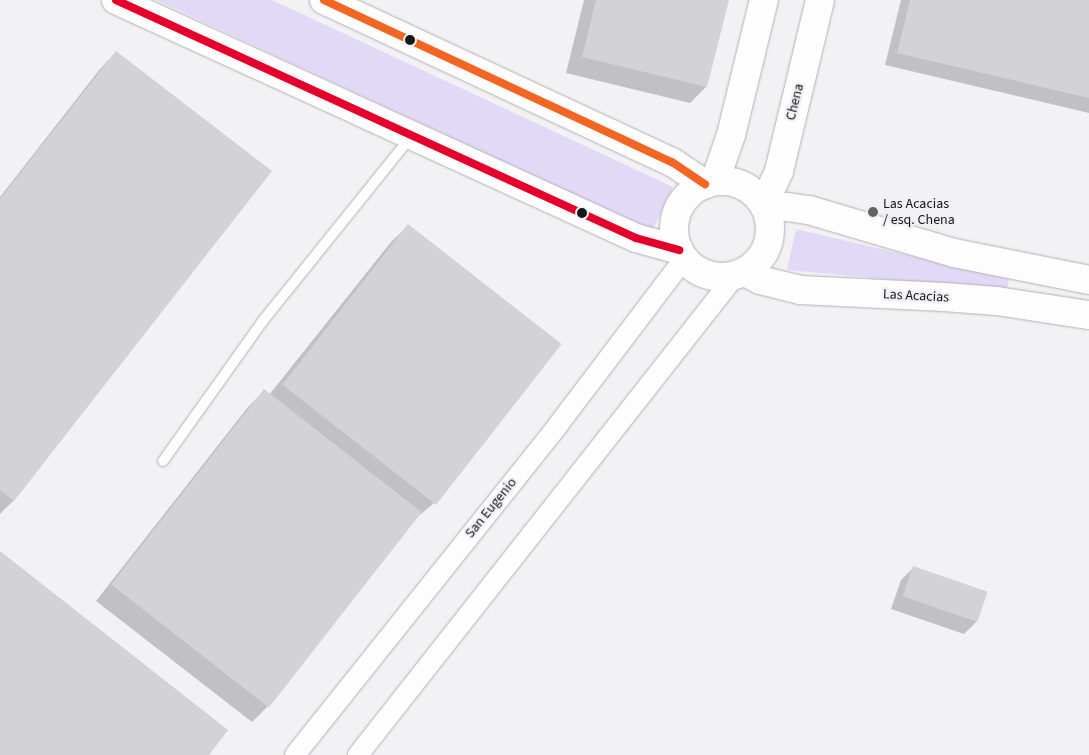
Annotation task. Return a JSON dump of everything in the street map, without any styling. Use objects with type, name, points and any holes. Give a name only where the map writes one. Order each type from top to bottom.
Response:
[{"type":"main road","points":[[116,0],[636,238],[681,255],[698,272],[707,276],[726,278],[740,274],[760,261],[768,245],[771,227],[764,205],[755,193],[741,185],[726,181],[710,183],[686,197],[675,217],[674,234],[681,255]]},
{"type":"main road","points":[[324,0],[672,162],[710,183]]},
{"type":"main road","points":[[710,183],[731,135],[764,0]]},
{"type":"main road","name":"Chena","points":[[764,205],[779,171],[820,0]]},
{"type":"main road","points":[[764,205],[809,210],[954,252],[1089,280]]},
{"type":"main road","name":"Las Acacias","points":[[740,274],[800,290],[953,297],[1015,304],[1089,316]]},
{"type":"street","name":"San Eugenio","points":[[295,755],[558,425],[681,255]]},
{"type":"street","points":[[358,755],[740,274]]},
{"type":"lane","points":[[162,461],[262,322],[413,135]]},
{"type":"shaded area","points":[[156,0],[272,0],[673,187],[652,231]]},
{"type":"shaded area","points":[[796,229],[1009,279],[1007,290],[787,270]]},
{"type":"building","points":[[596,0],[729,0],[707,87],[582,57]]},
{"type":"building","points":[[910,0],[1089,0],[1089,98],[897,53]]},
{"type":"building","points":[[116,51],[272,171],[14,501],[0,490],[0,199]]},
{"type":"building","points":[[408,224],[562,344],[436,505],[282,385]]},
{"type":"building","points":[[264,389],[422,512],[269,708],[111,584]]},
{"type":"building","points":[[0,551],[228,730],[209,755],[0,755]]},
{"type":"building","points":[[913,566],[988,592],[977,622],[903,596]]},
{"type":"transit line","points":[[116,0],[636,238],[679,250]]},
{"type":"transit line","points":[[324,0],[672,162],[705,184]]},
{"type":"place","name":"Las Acacias / esq. Chena","points":[[873,212]]}]
